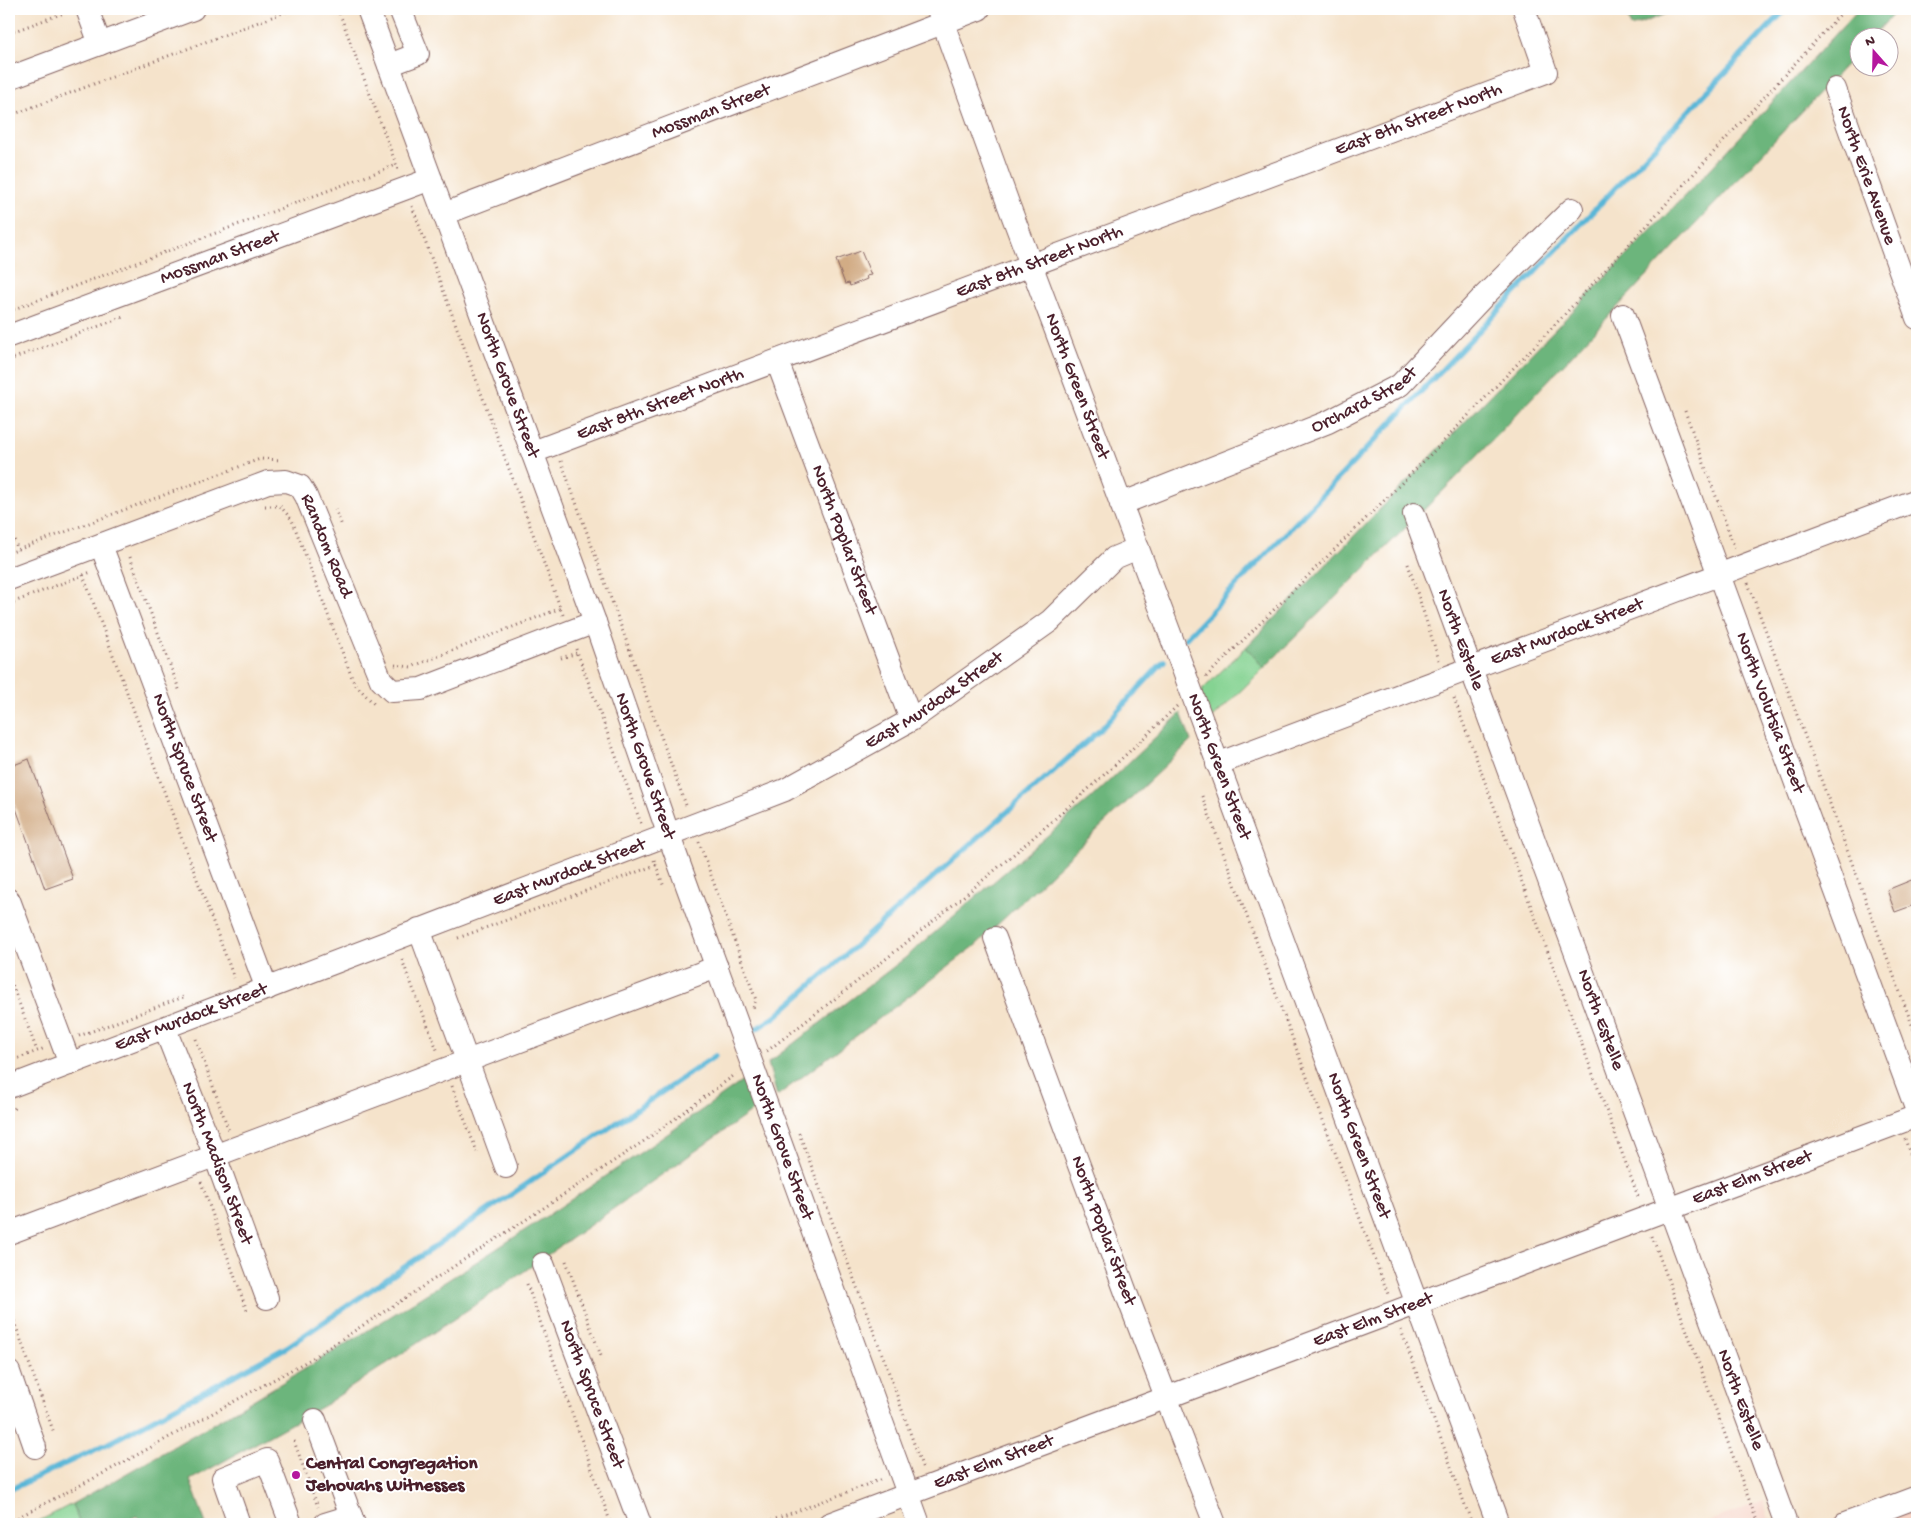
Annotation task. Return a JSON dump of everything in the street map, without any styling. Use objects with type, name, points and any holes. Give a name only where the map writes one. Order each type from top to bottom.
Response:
[{"type":"street","points":[[87,9],[100,44]]},
{"type":"street","points":[[9,78],[193,9]]},
{"type":"street","name":"North Grove Street","points":[[368,9],[595,622],[669,836],[717,967],[739,1070],[899,1498],[919,1524]]},
{"type":"street","points":[[389,65],[418,54],[400,9]]},
{"type":"street","name":"Mossman Street","points":[[444,214],[941,16],[979,9]]},
{"type":"street","name":"East 8th Street North","points":[[533,452],[1546,72],[1524,9]]},
{"type":"street","name":"North Green Street","points":[[941,16],[1498,1524]]},
{"type":"street","name":"North Erie Avenue","points":[[1835,89],[1917,318]]},
{"type":"street","name":"Mossman Street","points":[[9,336],[431,179]]},
{"type":"street","name":"Orchard Street","points":[[1121,504],[1328,422],[1400,385],[1564,216]]},
{"type":"street","name":"North Volutsia Street","points":[[1623,314],[1917,1111]]},
{"type":"street","name":"North Poplar Street","points":[[777,361],[911,720]]},
{"type":"street","name":"Random Road","points":[[9,579],[105,555],[268,482],[286,481],[300,486],[306,496],[381,680],[392,691],[421,689],[595,622]]},
{"type":"street","name":"East Murdock Street","points":[[1217,764],[1917,500]]},
{"type":"street","name":"North Estelle","points":[[1414,514],[1786,1524]]},
{"type":"street","name":"East Murdock Street","points":[[9,1087],[165,1029],[419,929],[648,844],[785,790],[911,720],[1050,621],[1114,558],[1138,548]]},
{"type":"street","name":"North Spruce Street","points":[[105,555],[267,989]]},
{"type":"street","points":[[9,900],[70,1064]]},
{"type":"street","points":[[419,929],[506,1167]]},
{"type":"street","name":"North Poplar Street","points":[[996,938],[1166,1398],[1215,1524]]},
{"type":"street","points":[[9,1233],[717,967]]},
{"type":"street","name":"North Madison Street","points":[[165,1029],[215,1156],[267,1298]]},
{"type":"street","name":"East Elm Street","points":[[829,1524],[1917,1116]]},
{"type":"street","name":"North Spruce Street","points":[[543,1264],[640,1524]]},
{"type":"street","points":[[9,1372],[35,1447]]},
{"type":"street","points":[[315,1420],[352,1520],[323,1520]]},
{"type":"street","points":[[239,1524],[224,1478],[267,1460],[292,1524]]},
{"type":"street","points":[[1845,1524],[1917,1497]]},
{"type":"path","points":[[54,9],[56,15]]},
{"type":"path","points":[[9,33],[74,9]]},
{"type":"path","points":[[9,116],[293,9]]},
{"type":"path","points":[[338,9],[666,892]]},
{"type":"path","points":[[9,1522],[89,1482],[292,1371],[530,1217],[647,1139],[856,984],[957,902],[1061,813],[1190,693],[1456,429],[1566,313],[1783,73],[1845,9]]},
{"type":"path","points":[[9,311],[396,165]]},
{"type":"path","points":[[1685,411],[1917,1038]]},
{"type":"path","points":[[9,553],[260,459],[288,462]]},
{"type":"path","points":[[259,508],[268,505],[280,506],[292,520],[354,683],[370,701],[378,706]]},
{"type":"path","points":[[333,506],[344,532]]},
{"type":"path","points":[[9,526],[18,550]]},
{"type":"path","points":[[9,604],[83,575],[105,555],[139,553]]},
{"type":"path","points":[[1408,564],[1437,654]]},
{"type":"path","points":[[83,575],[234,978]]},
{"type":"path","points":[[391,656],[394,665],[411,668],[561,608]]},
{"type":"path","points":[[559,659],[577,653]]},
{"type":"path","points":[[1454,698],[1758,1524]]},
{"type":"path","points":[[1202,796],[1472,1524]]},
{"type":"path","points":[[455,940],[702,848]]},
{"type":"path","points":[[9,976],[37,1052]]},
{"type":"path","points":[[737,1085],[739,1070]]},
{"type":"path","points":[[525,1278],[612,1524]]},
{"type":"path","points":[[9,1306],[54,1433]]},
{"type":"path","points":[[294,1442],[323,1520]]},
{"type":"path","points":[[9,1449],[11,1455]]},
{"type":"path","points":[[879,1469],[882,1478],[899,1498]]},
{"type":"path","points":[[762,1524],[882,1478]]},
{"type":"shaded area","points":[[1917,1489],[1917,1524],[1823,1524]]},
{"type":"shaded area","points":[[1764,1501],[1772,1524],[1701,1524]]},
{"type":"green space","points":[[1624,9],[1679,9],[1631,27]]},
{"type":"green space","points":[[1859,9],[1898,9],[1880,28],[1848,28],[1848,63],[1459,475],[1264,668],[1246,647],[1700,180]]},
{"type":"green space","points":[[1246,647],[1264,668],[1210,721],[1200,692]]},
{"type":"green space","points":[[1181,713],[1191,741],[975,946],[777,1096],[768,1063],[905,958],[1090,799]]},
{"type":"green space","points":[[744,1080],[754,1110],[499,1289],[323,1406],[190,1480],[206,1524],[142,1524],[137,1516],[117,1524],[80,1524],[72,1504],[330,1354],[498,1248]]},
{"type":"green space","points":[[72,1504],[80,1524],[33,1524]]},
{"type":"building","points":[[861,251],[871,275],[866,276],[867,279],[850,286],[849,283],[845,284],[836,260]]},
{"type":"building","points":[[29,759],[73,879],[45,889],[9,789],[9,767]]},
{"type":"building","points":[[1914,879],[1917,887],[1917,904],[1895,912],[1887,890]]},
{"type":"waterway","points":[[1186,638],[1786,9]]},
{"type":"waterway","points":[[756,1029],[775,1017],[1100,730],[1164,661]]},
{"type":"waterway","points":[[9,1490],[107,1444],[287,1347],[715,1056]]},
{"type":"place","name":"Central Congregation Jehovahs Witnesses","points":[[296,1475]]}]
